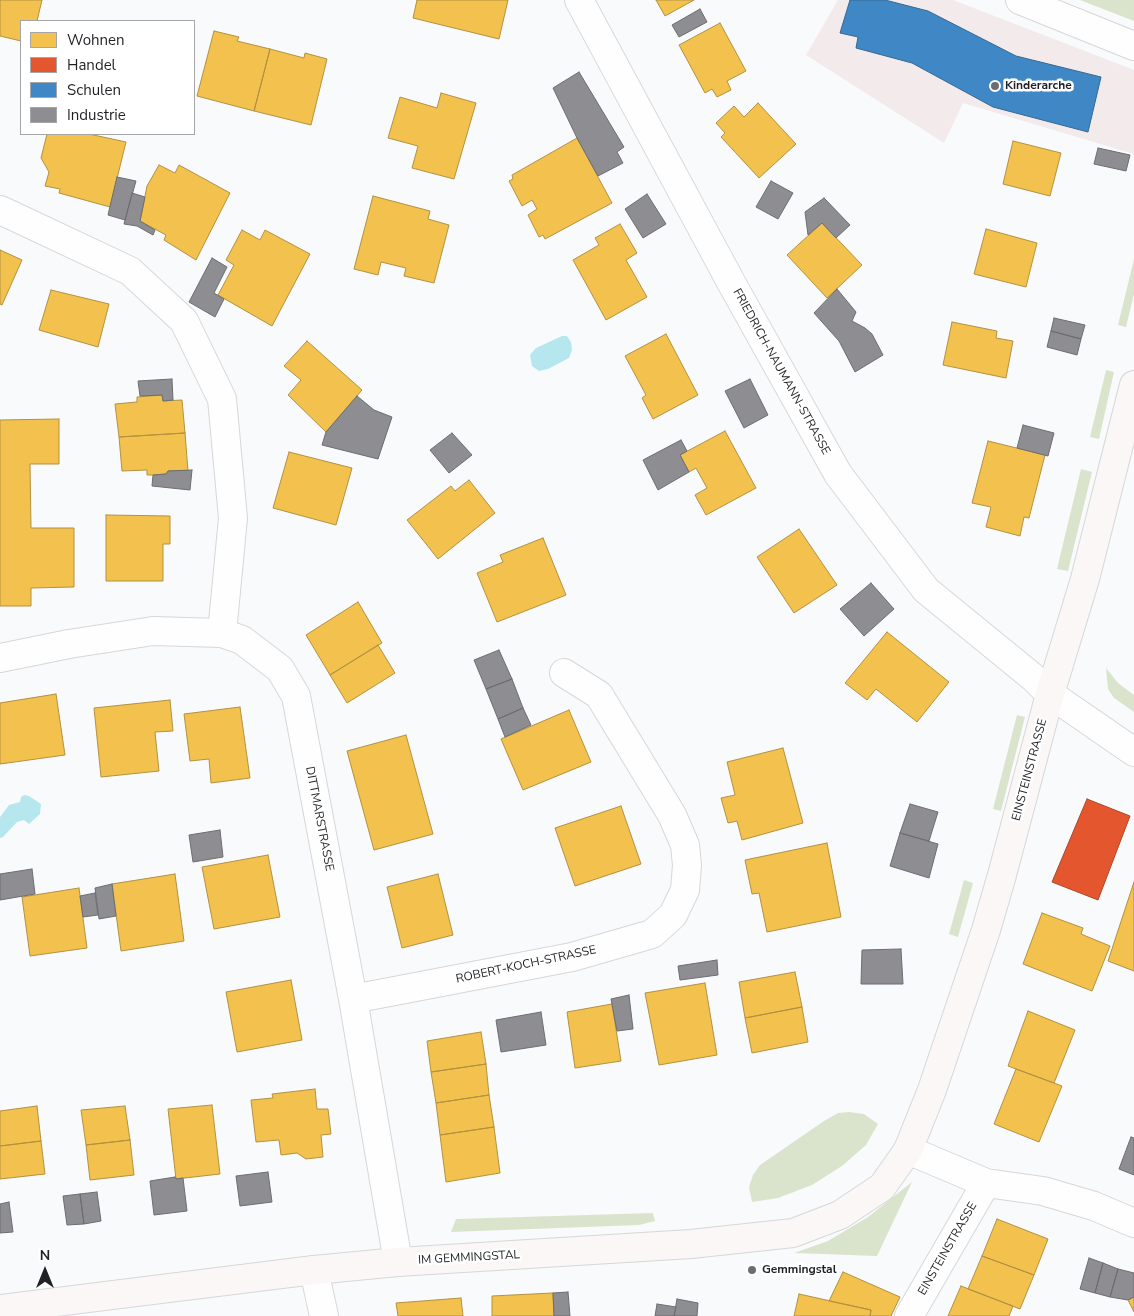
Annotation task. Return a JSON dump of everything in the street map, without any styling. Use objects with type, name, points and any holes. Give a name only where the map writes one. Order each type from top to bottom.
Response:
[{"type":"street","name":"FRIEDRICH-NAUMANN-STRASSE","points":[[579,0],[732,284],[838,474],[926,590],[1035,678],[1050,694],[1134,752]]},
{"type":"street","points":[[1020,0],[1134,46]]},
{"type":"street","points":[[0,210],[130,271],[184,321],[222,399],[233,518],[222,632]]},
{"type":"street","name":"EINSTEINSTRASSE","points":[[908,1150],[932,1090],[986,930],[1050,694],[1085,579],[1134,385]]},
{"type":"street","name":"DITTMARSTRASSE","points":[[0,658],[69,644],[153,631],[222,632],[242,640],[280,669],[296,696],[353,999],[398,1262]]},
{"type":"street","name":"ROBERT-KOCH-STRASSE","points":[[353,999],[572,957],[652,934],[673,915],[685,890],[687,865],[685,844],[672,815],[599,695],[564,673]]},
{"type":"street","points":[[908,1150],[986,1183],[1044,1191],[1094,1206],[1134,1223]]},
{"type":"street","name":"IM GEMMINGSTAL","points":[[0,1309],[314,1270],[398,1262],[691,1244],[793,1233],[840,1215],[882,1187],[908,1150]]},
{"type":"street","name":"EINSTEINSTRASSE","points":[[909,1316],[986,1183]]},
{"type":"street","points":[[314,1270],[324,1316]]},
{"type":"shaded area","name":"Kinderarche","points":[[838,0],[953,0],[1134,70],[1134,154],[963,103],[944,143],[806,55]]},
{"type":"green space","points":[[1080,0],[1134,0],[1134,21]]},
{"type":"green space","points":[[1134,259],[1134,294],[1126,327],[1118,325]]},
{"type":"green space","points":[[1106,370],[1114,372],[1099,439],[1090,437]]},
{"type":"green space","points":[[1081,469],[1092,472],[1068,571],[1057,569]]},
{"type":"green space","points":[[1106,668],[1118,683],[1134,695],[1134,712],[1114,698],[1108,689]]},
{"type":"green space","points":[[1017,715],[1025,717],[1001,811],[993,809]]},
{"type":"green space","points":[[964,880],[973,883],[958,937],[949,934]]},
{"type":"green space","points":[[838,1113],[864,1114],[878,1124],[866,1145],[842,1166],[812,1185],[778,1198],[752,1202],[749,1187],[753,1175],[760,1165],[824,1121]]},
{"type":"green space","points":[[912,1182],[877,1256],[794,1253],[828,1241],[868,1217]]},
{"type":"green space","points":[[653,1213],[655,1221],[639,1225],[451,1232],[456,1219]]},
{"type":"water","points":[[562,336],[567,336],[571,342],[572,350],[569,358],[548,369],[539,371],[532,366],[530,355],[536,348]]},
{"type":"water","points":[[24,795],[41,804],[40,814],[29,824],[24,820],[17,822],[0,838],[0,817],[9,805],[20,802],[21,797]]},
{"type":"building: Wohnen","points":[[0,0],[42,0],[37,20],[20,20],[20,41],[0,36]]},
{"type":"building: Wohnen","points":[[417,0],[508,0],[499,39],[413,18]]},
{"type":"building: Wohnen","points":[[656,0],[694,0],[665,16]]},
{"type":"building: Wohnen","points":[[720,23],[746,71],[727,81],[731,90],[717,97],[712,89],[705,93],[679,45]]},
{"type":"building: Wohnen","points":[[214,31],[239,37],[237,41],[270,49],[254,111],[197,96]]},
{"type":"building: Wohnen","points":[[270,49],[304,58],[305,53],[327,59],[311,125],[254,111]]},
{"type":"building: Wohnen","points":[[441,93],[476,103],[454,179],[412,168],[418,146],[388,138],[400,97],[437,108]]},
{"type":"building: Wohnen","points":[[758,103],[796,144],[759,178],[721,137],[725,133],[716,123],[734,106],[744,117]]},
{"type":"building: Wohnen","points":[[47,135],[94,135],[126,142],[110,207],[59,193],[60,189],[45,186],[49,172],[41,158]]},
{"type":"building: Wohnen","points":[[577,138],[612,203],[545,239],[543,235],[539,237],[528,215],[537,209],[532,200],[522,206],[509,181],[513,179],[512,175]]},
{"type":"building: Wohnen","points":[[1013,141],[1061,153],[1050,196],[1003,184]]},
{"type":"building: Wohnen","points":[[159,165],[175,173],[179,165],[230,193],[196,260],[164,240],[166,235],[140,221],[147,186]]},
{"type":"building: Wohnen","points":[[373,196],[430,211],[428,219],[449,225],[434,283],[404,276],[406,268],[381,262],[378,275],[354,269]]},
{"type":"building: Wohnen","points":[[822,223],[862,265],[827,298],[787,255]]},
{"type":"building: Wohnen","points":[[620,224],[637,253],[626,260],[647,297],[606,320],[573,260],[599,245],[595,238]]},
{"type":"building: Wohnen","points":[[986,229],[1037,243],[1026,287],[974,274]]},
{"type":"building: Wohnen","points":[[242,230],[260,240],[265,230],[310,254],[272,326],[218,295],[234,265],[226,260]]},
{"type":"building: Wohnen","points":[[0,250],[22,260],[2,305],[0,304]]},
{"type":"building: Wohnen","points":[[51,290],[109,304],[98,347],[39,330]]},
{"type":"building: Wohnen","points":[[952,322],[997,331],[996,338],[1013,341],[1006,378],[943,365]]},
{"type":"building: Wohnen","points":[[666,334],[698,395],[653,419],[642,398],[646,395],[625,356]]},
{"type":"building: Wohnen","points":[[307,341],[362,390],[326,432],[288,395],[301,380],[284,366]]},
{"type":"building: Wohnen","points":[[162,395],[163,401],[182,400],[185,433],[119,437],[115,404],[137,402],[137,397]]},
{"type":"building: Wohnen","points":[[59,419],[59,464],[30,464],[31,528],[74,528],[74,587],[31,588],[31,606],[0,606],[0,420]]},
{"type":"building: Wohnen","points":[[725,431],[756,488],[706,515],[695,495],[707,488],[696,468],[689,472],[680,455]]},
{"type":"building: Wohnen","points":[[185,433],[188,471],[168,471],[166,474],[147,475],[147,470],[122,471],[119,437]]},
{"type":"building: Wohnen","points":[[988,441],[1045,455],[1029,518],[1024,517],[1020,536],[986,527],[991,507],[972,503]]},
{"type":"building: Wohnen","points":[[289,452],[352,468],[336,525],[273,508]]},
{"type":"building: Wohnen","points":[[469,480],[495,513],[438,559],[407,520],[451,486],[455,491]]},
{"type":"building: Wohnen","points":[[106,515],[170,516],[170,544],[163,544],[163,581],[106,581]]},
{"type":"building: Wohnen","points":[[799,529],[837,585],[794,613],[757,557]]},
{"type":"building: Wohnen","points":[[543,538],[566,595],[497,622],[477,573],[503,562],[500,555]]},
{"type":"building: Wohnen","points":[[358,602],[382,643],[330,675],[306,635]]},
{"type":"building: Wohnen","points":[[887,632],[949,682],[917,722],[876,689],[867,700],[845,683]]},
{"type":"building: Wohnen","points":[[378,645],[395,673],[347,703],[330,675]]},
{"type":"building: Wohnen","points":[[56,694],[65,755],[0,764],[0,703]]},
{"type":"building: Wohnen","points":[[170,700],[173,731],[155,732],[159,771],[101,777],[94,708]]},
{"type":"building: Wohnen","points":[[240,707],[250,778],[211,783],[209,759],[190,761],[184,714]]},
{"type":"building: Wohnen","points":[[569,710],[591,762],[523,790],[501,739]]},
{"type":"building: Wohnen","points":[[406,735],[433,834],[374,850],[347,751]]},
{"type":"building: Wohnen","points":[[783,748],[803,823],[742,840],[737,821],[728,823],[721,798],[735,795],[727,762]]},
{"type":"building: Wohnen","points":[[621,806],[641,864],[575,886],[555,828]]},
{"type":"building: Wohnen","points":[[827,843],[841,917],[767,932],[759,893],[752,894],[745,860]]},
{"type":"building: Wohnen","points":[[268,855],[280,917],[214,929],[202,867]]},
{"type":"building: Wohnen","points":[[175,874],[184,941],[121,951],[112,884]]},
{"type":"building: Wohnen","points":[[438,874],[453,935],[402,948],[387,887]]},
{"type":"building: Wohnen","points":[[1134,882],[1134,971],[1108,961]]},
{"type":"building: Wohnen","points":[[79,888],[87,948],[30,956],[22,897]]},
{"type":"building: Wohnen","points":[[1042,913],[1083,928],[1081,934],[1110,946],[1092,991],[1023,964]]},
{"type":"building: Wohnen","points":[[795,972],[802,1007],[745,1018],[739,982]]},
{"type":"building: Wohnen","points":[[291,980],[302,1040],[237,1052],[226,992]]},
{"type":"building: Wohnen","points":[[705,983],[717,1055],[659,1065],[645,993]]},
{"type":"building: Wohnen","points":[[612,1004],[621,1061],[575,1068],[567,1012]]},
{"type":"building: Wohnen","points":[[802,1007],[808,1042],[752,1053],[745,1018]]},
{"type":"building: Wohnen","points":[[1028,1011],[1075,1030],[1054,1083],[1008,1066]]},
{"type":"building: Wohnen","points":[[481,1032],[486,1064],[431,1072],[427,1041]]},
{"type":"building: Wohnen","points":[[486,1064],[489,1095],[436,1103],[431,1072]]},
{"type":"building: Wohnen","points":[[1016,1069],[1062,1086],[1039,1142],[994,1124]]},
{"type":"building: Wohnen","points":[[315,1089],[317,1109],[328,1109],[331,1134],[321,1135],[323,1157],[306,1159],[297,1153],[281,1155],[279,1140],[256,1142],[251,1100],[273,1098],[272,1094]]},
{"type":"building: Wohnen","points":[[489,1095],[494,1127],[440,1135],[436,1103]]},
{"type":"building: Wohnen","points":[[212,1105],[220,1174],[176,1179],[168,1109]]},
{"type":"building: Wohnen","points":[[37,1106],[41,1141],[0,1146],[0,1111]]},
{"type":"building: Wohnen","points":[[125,1106],[130,1140],[86,1145],[81,1110]]},
{"type":"building: Wohnen","points":[[494,1127],[500,1173],[446,1182],[440,1135]]},
{"type":"building: Wohnen","points":[[130,1140],[134,1175],[90,1180],[86,1145]]},
{"type":"building: Wohnen","points":[[41,1141],[45,1174],[0,1179],[0,1146]]},
{"type":"building: Wohnen","points":[[997,1219],[1048,1239],[1034,1275],[982,1256]]},
{"type":"building: Wohnen","points":[[982,1256],[1034,1275],[1020,1309],[968,1289]]},
{"type":"building: Wohnen","points":[[843,1272],[900,1297],[891,1316],[870,1316],[871,1310],[829,1301]]},
{"type":"building: Wohnen","points":[[961,1286],[1013,1306],[1009,1316],[948,1316]]},
{"type":"building: Wohnen","points":[[553,1293],[554,1316],[492,1316],[492,1296]]},
{"type":"building: Wohnen","points":[[799,1294],[871,1310],[870,1316],[794,1316]]},
{"type":"building: Wohnen","points":[[1134,1297],[1134,1312],[1128,1300]]},
{"type":"building: Wohnen","points":[[461,1298],[463,1316],[398,1316],[396,1303]]},
{"type":"building: Handel","points":[[1087,799],[1130,816],[1098,900],[1052,882]]},
{"type":"building: Schulen","points":[[850,0],[885,0],[928,11],[1016,56],[1101,77],[1088,132],[993,107],[912,63],[856,48],[858,37],[840,33]]},
{"type":"building: Industrie","points":[[700,9],[707,22],[679,37],[672,25]]},
{"type":"building: Industrie","points":[[579,72],[624,147],[617,152],[623,163],[598,176],[553,88]]},
{"type":"building: Industrie","points":[[1098,148],[1130,155],[1126,171],[1094,164]]},
{"type":"building: Industrie","points":[[117,177],[136,181],[125,220],[108,215]]},
{"type":"building: Industrie","points":[[771,181],[793,193],[778,219],[756,207]]},
{"type":"building: Industrie","points":[[132,193],[145,197],[140,221],[155,230],[153,235],[137,226],[124,224]]},
{"type":"building: Industrie","points":[[647,194],[666,224],[643,238],[625,209]]},
{"type":"building: Industrie","points":[[824,198],[850,225],[836,238],[822,223],[808,235],[805,212]]},
{"type":"building: Industrie","points":[[212,258],[227,267],[214,293],[224,299],[215,317],[189,302]]},
{"type":"building: Industrie","points":[[837,289],[856,312],[852,321],[872,334],[883,355],[855,372],[839,341],[814,313]]},
{"type":"building: Industrie","points":[[1054,318],[1085,325],[1081,339],[1051,331]]},
{"type":"building: Industrie","points":[[1051,331],[1081,339],[1077,355],[1047,347]]},
{"type":"building: Industrie","points":[[172,379],[173,400],[163,401],[162,395],[140,396],[138,381]]},
{"type":"building: Industrie","points":[[750,379],[768,415],[744,428],[725,391]]},
{"type":"building: Industrie","points":[[357,396],[374,410],[392,417],[378,459],[322,445],[326,432]]},
{"type":"building: Industrie","points":[[1023,425],[1054,433],[1048,456],[1017,448]]},
{"type":"building: Industrie","points":[[452,433],[472,455],[449,473],[430,450]]},
{"type":"building: Industrie","points":[[681,440],[687,451],[680,455],[689,472],[658,490],[643,460]]},
{"type":"building: Industrie","points":[[192,470],[190,490],[152,486],[153,475],[166,474],[168,471]]},
{"type":"building: Industrie","points":[[871,583],[894,609],[864,636],[840,609]]},
{"type":"building: Industrie","points":[[499,650],[512,679],[486,689],[474,660]]},
{"type":"building: Industrie","points":[[512,679],[523,708],[498,719],[486,689]]},
{"type":"building: Industrie","points":[[523,708],[531,725],[505,737],[498,719]]},
{"type":"building: Industrie","points":[[910,804],[938,812],[929,841],[900,833]]},
{"type":"building: Industrie","points":[[220,830],[223,857],[193,862],[189,835]]},
{"type":"building: Industrie","points":[[900,833],[938,844],[929,878],[890,866]]},
{"type":"building: Industrie","points":[[32,869],[35,894],[0,900],[0,874]]},
{"type":"building: Industrie","points":[[112,884],[116,916],[99,919],[95,888]]},
{"type":"building: Industrie","points":[[95,893],[98,915],[83,917],[80,896]]},
{"type":"building: Industrie","points":[[901,949],[903,984],[861,984],[862,950]]},
{"type":"building: Industrie","points":[[717,960],[718,975],[680,980],[678,966]]},
{"type":"building: Industrie","points":[[629,995],[633,1029],[617,1031],[611,999]]},
{"type":"building: Industrie","points":[[541,1012],[546,1045],[501,1052],[496,1020]]},
{"type":"building: Industrie","points":[[1131,1137],[1134,1138],[1134,1175],[1119,1169]]},
{"type":"building: Industrie","points":[[268,1172],[272,1202],[240,1206],[236,1176]]},
{"type":"building: Industrie","points":[[175,1177],[176,1179],[183,1178],[187,1211],[154,1215],[150,1181]]},
{"type":"building: Industrie","points":[[97,1192],[101,1221],[84,1224],[80,1194]]},
{"type":"building: Industrie","points":[[80,1194],[84,1224],[67,1225],[63,1196]]},
{"type":"building: Industrie","points":[[9,1202],[13,1232],[0,1233],[0,1204]]},
{"type":"building: Industrie","points":[[1089,1258],[1103,1263],[1095,1293],[1080,1289]]},
{"type":"building: Industrie","points":[[1103,1263],[1118,1269],[1110,1297],[1095,1293]]},
{"type":"building: Industrie","points":[[1118,1269],[1134,1273],[1134,1297],[1128,1300],[1110,1297]]},
{"type":"building: Industrie","points":[[568,1292],[570,1316],[554,1316],[553,1293]]},
{"type":"building: Industrie","points":[[677,1299],[698,1303],[697,1316],[674,1316]]},
{"type":"building: Industrie","points":[[657,1304],[676,1307],[674,1316],[655,1316]]},
{"type":"place","name":"Kinderarche","points":[[995,86]]},
{"type":"place","name":"Gemmingstal","points":[[752,1270]]}]
